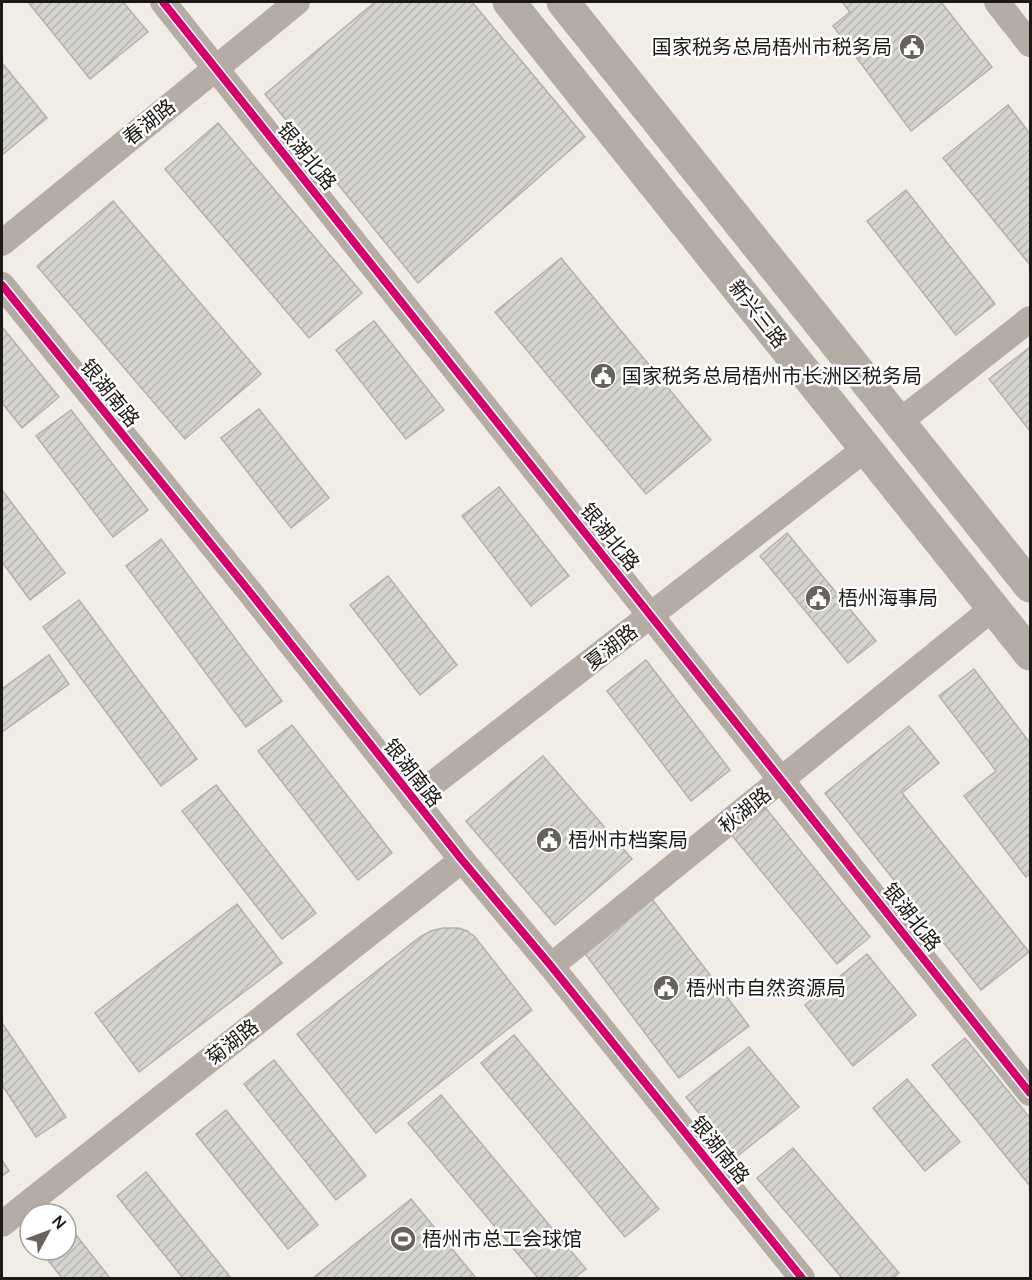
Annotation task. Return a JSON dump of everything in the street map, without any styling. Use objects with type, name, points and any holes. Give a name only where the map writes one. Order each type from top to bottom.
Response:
[{"type":"main road","name":"新兴三路","points":[[509,2],[1030,654]]},
{"type":"main road","points":[[563,2],[1029,581]]},
{"type":"street","name":"银湖北路","points":[[163,2],[1030,1093]]},
{"type":"street","name":"春湖路","points":[[2,243],[297,2]]},
{"type":"street","points":[[997,2],[1030,44]]},
{"type":"street","name":"银湖南路","points":[[2,285],[462,860],[551,966],[802,1278]]},
{"type":"street","points":[[899,422],[1030,319]]},
{"type":"street","name":"夏湖路","points":[[413,799],[865,449]]},
{"type":"street","name":"秋湖路","points":[[551,966],[993,608]]},
{"type":"street","name":"菊湖路","points":[[2,1224],[462,860]]},
{"type":"building","points":[[28,2],[123,2],[148,32],[90,79]]},
{"type":"building","points":[[375,2],[472,2],[585,137],[418,283],[265,94]]},
{"type":"building","name":"国家税务总局梧州市税务局","points":[[842,2],[941,2],[992,67],[911,131],[833,26],[850,12]]},
{"type":"building","points":[[2,63],[47,118],[2,155]]},
{"type":"building","points":[[1008,105],[1030,134],[1030,265],[943,158]]},
{"type":"building","points":[[218,123],[362,293],[309,338],[165,169]]},
{"type":"building","points":[[906,190],[995,304],[956,335],[867,221]]},
{"type":"building","points":[[113,201],[261,374],[185,439],[37,266]]},
{"type":"building","name":"国家税务总局梧州市长洲区税务局","points":[[561,258],[711,440],[646,494],[495,312]]},
{"type":"building","points":[[374,321],[444,410],[406,439],[336,350]]},
{"type":"building","points":[[2,327],[59,397],[22,428],[2,403]]},
{"type":"building","points":[[1030,347],[1030,431],[989,379]]},
{"type":"building","points":[[259,409],[329,498],[291,528],[221,438]]},
{"type":"building","points":[[71,410],[148,510],[113,537],[36,436]]},
{"type":"building","points":[[499,487],[569,576],[531,606],[462,516]]},
{"type":"building","points":[[2,490],[65,573],[30,600],[2,562]]},
{"type":"building","name":"梧州海事局","points":[[787,533],[876,641],[848,663],[760,556]]},
{"type":"building","points":[[161,539],[282,701],[246,727],[126,566]]},
{"type":"building","points":[[388,576],[457,665],[420,695],[350,605]]},
{"type":"building","points":[[79,600],[197,759],[161,786],[43,627]]},
{"type":"building","points":[[49,655],[69,684],[2,732],[2,689]]},
{"type":"building","points":[[646,660],[730,770],[691,801],[607,691]]},
{"type":"building","points":[[974,669],[1030,743],[1030,873],[1026,877],[964,796],[996,771],[939,696]]},
{"type":"building","points":[[292,725],[392,853],[358,880],[258,751]]},
{"type":"building","points":[[909,726],[939,763],[902,793],[1029,952],[981,990],[825,793]]},
{"type":"building","name":"梧州市档案局","points":[[543,756],[632,859],[555,925],[466,821]]},
{"type":"building","points":[[216,785],[316,913],[282,939],[182,811]]},
{"type":"building","points":[[764,806],[870,937],[837,964],[730,833]]},
{"type":"building","name":"梧州市自然资源局","points":[[652,899],[749,1026],[679,1078],[583,951]]},
{"type":"building","points":[[237,904],[282,963],[139,1072],[95,1013]]},
{"type":"building","points":[[443,928],[458,928],[475,937],[532,1010],[376,1133],[297,1034],[420,937]]},
{"type":"building","points":[[867,954],[916,1015],[853,1066],[805,1005]]},
{"type":"building","points":[[2,1023],[66,1117],[36,1137],[2,1085]]},
{"type":"building","points":[[514,1035],[659,1209],[625,1237],[481,1063]]},
{"type":"building","points":[[965,1038],[1030,1118],[1030,1186],[932,1065]]},
{"type":"building","points":[[749,1047],[799,1107],[735,1158],[686,1097]]},
{"type":"building","points":[[274,1060],[366,1176],[336,1200],[244,1084]]},
{"type":"building","points":[[907,1079],[960,1142],[925,1171],[873,1108]]},
{"type":"building","points":[[441,1095],[586,1269],[574,1278],[538,1278],[408,1123]]},
{"type":"building","points":[[226,1110],[318,1225],[288,1249],[196,1134]]},
{"type":"building","points":[[793,1148],[899,1273],[893,1278],[842,1278],[757,1178]]},
{"type":"building","points":[[2,1160],[9,1171],[2,1176]]},
{"type":"building","points":[[146,1172],[231,1278],[183,1278],[117,1196]]},
{"type":"building","name":"梧州市总工会球馆","points":[[411,1199],[476,1278],[313,1278]]},
{"type":"building","points":[[78,1238],[110,1278],[62,1278],[49,1262],[78,1262]]},
{"type":"cycle path","points":[[163,2],[1030,1093]]},
{"type":"cycle path","points":[[2,285],[462,860],[551,966],[802,1278]]},
{"type":"place","name":"国家税务总局梧州市税务局","points":[[912,47]]},
{"type":"place","name":"国家税务总局梧州市长洲区税务局","points":[[603,376]]},
{"type":"place","name":"梧州海事局","points":[[818,598]]},
{"type":"place","name":"梧州市档案局","points":[[549,840]]},
{"type":"place","name":"梧州市自然资源局","points":[[666,988]]},
{"type":"place","name":"梧州市总工会球馆","points":[[403,1239]]}]
